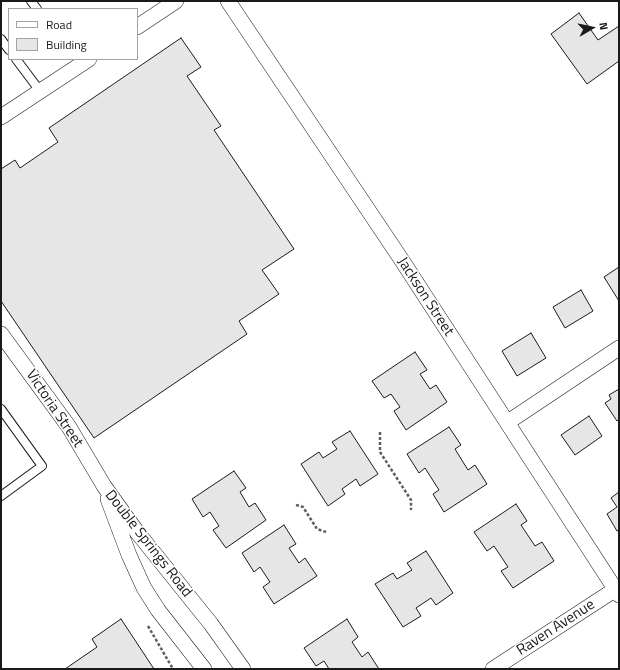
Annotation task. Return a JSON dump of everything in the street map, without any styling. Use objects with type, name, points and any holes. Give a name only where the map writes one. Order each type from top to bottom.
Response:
[{"type":"street","points":[[138,26],[176,1]]},
{"type":"street","name":"Jackson Street","points":[[228,1],[618,590]]},
{"type":"street","points":[[1,116],[40,91],[79,62]]},
{"type":"street","name":"Victoria Street","points":[[1,334],[68,427],[104,486]]},
{"type":"street","points":[[508,422],[619,348]]},
{"type":"street","name":"Double Springs Road","points":[[104,486],[129,555],[144,588],[158,610],[204,669]]},
{"type":"street","name":"Double Springs Road","points":[[104,486],[153,554],[211,624],[243,669]]},
{"type":"street","name":"Raven Avenue","points":[[493,669],[618,590]]},
{"type":"lane","points":[[1,39],[8,49]]},
{"type":"lane","points":[[17,60],[40,91]]},
{"type":"lane","points":[[1,409],[42,466],[1,496]]},
{"type":"path","points":[[380,432],[380,452],[412,500],[411,510]]},
{"type":"path","points":[[296,505],[302,507],[317,529],[326,532]]},
{"type":"building","points":[[579,13],[598,40],[619,26],[619,61],[587,84],[551,34]]},
{"type":"building","points":[[181,38],[201,67],[187,76],[221,126],[214,130],[294,249],[262,270],[279,294],[239,321],[247,334],[94,438],[1,301],[1,169],[15,160],[20,168],[58,142],[49,128]]},
{"type":"building","points":[[619,267],[619,301],[604,277]]},
{"type":"building","points":[[581,290],[593,311],[565,328],[553,307]]},
{"type":"building","points":[[531,333],[546,358],[517,376],[502,351]]},
{"type":"building","points":[[415,352],[427,370],[420,374],[430,389],[436,385],[447,402],[406,430],[394,411],[400,407],[391,394],[384,398],[372,381]]},
{"type":"building","points":[[619,389],[619,420],[617,421],[605,403],[611,399],[609,395]]},
{"type":"building","points":[[589,416],[602,436],[575,455],[561,435]]},
{"type":"building","points":[[449,427],[461,445],[455,449],[468,470],[475,465],[487,484],[444,512],[433,494],[439,490],[425,468],[419,473],[407,454]]},
{"type":"building","points":[[350,431],[378,474],[360,486],[356,479],[342,489],[345,494],[328,506],[301,464],[319,452],[323,458],[337,449],[332,442]]},
{"type":"building","points":[[234,471],[246,488],[240,492],[249,507],[255,503],[266,520],[226,548],[213,530],[219,526],[210,512],[203,517],[192,499]]},
{"type":"building","points":[[619,492],[619,530],[617,531],[607,514],[617,507],[611,498]]},
{"type":"building","points":[[516,504],[527,521],[521,525],[535,546],[542,542],[554,561],[513,588],[501,571],[508,567],[494,546],[487,551],[474,532]]},
{"type":"building","points":[[284,525],[296,544],[289,548],[299,563],[305,558],[317,576],[274,604],[263,587],[270,582],[260,567],[254,572],[242,553]]},
{"type":"building","points":[[426,551],[453,593],[436,605],[431,598],[416,608],[421,616],[403,627],[375,584],[393,573],[397,579],[412,570],[407,563]]},
{"type":"building","points":[[121,619],[154,669],[65,669],[97,647],[92,639]]},
{"type":"building","points":[[347,619],[358,637],[352,642],[362,657],[368,652],[379,669],[329,669],[324,661],[316,666],[304,648]]}]
